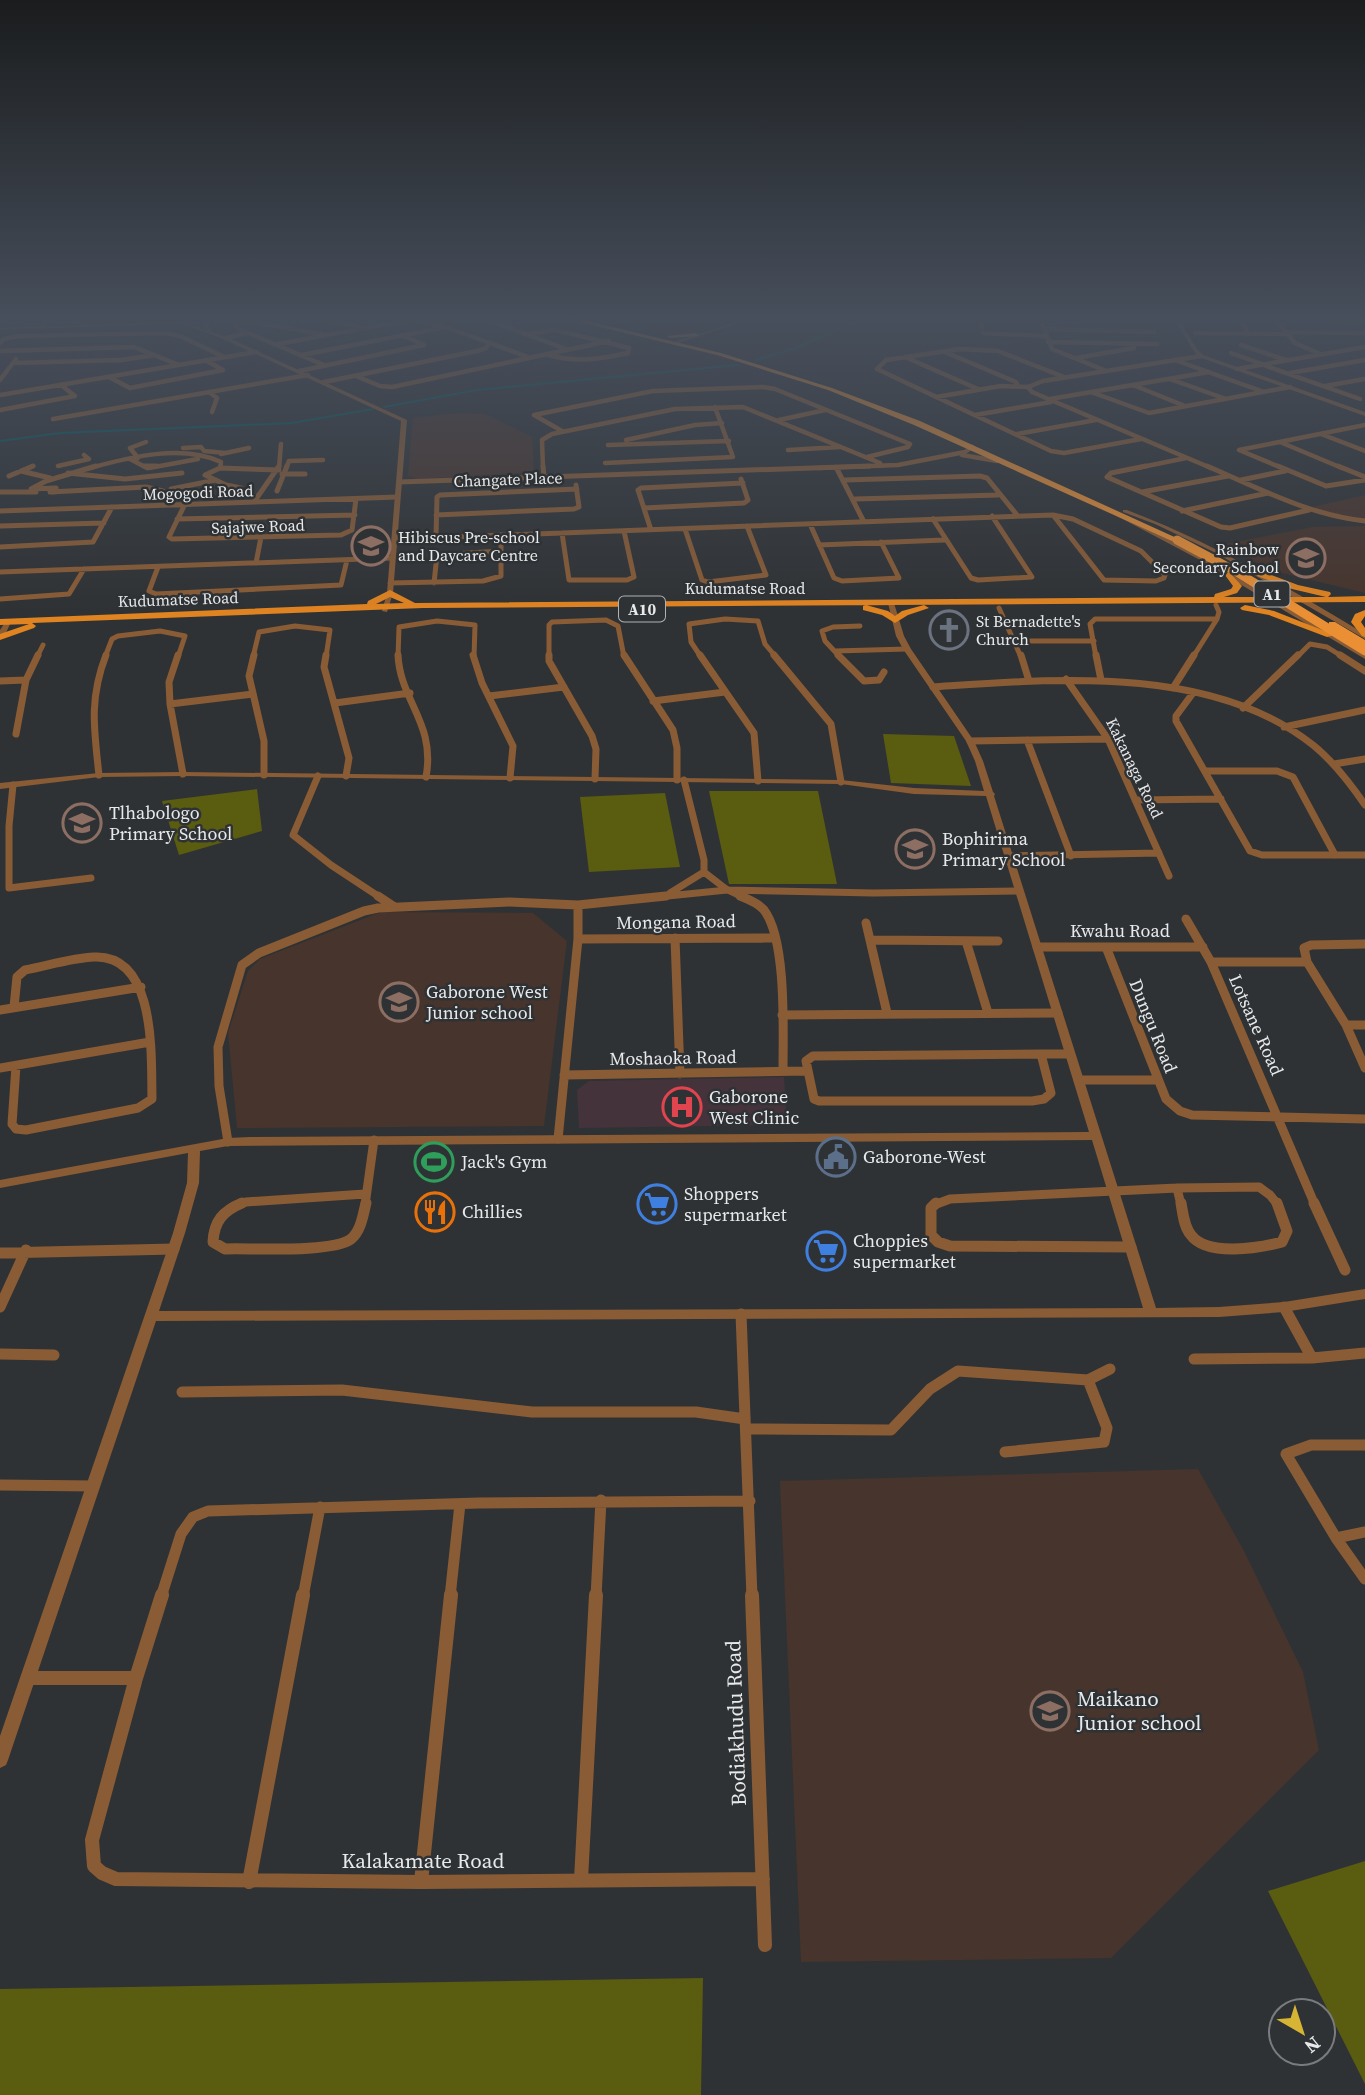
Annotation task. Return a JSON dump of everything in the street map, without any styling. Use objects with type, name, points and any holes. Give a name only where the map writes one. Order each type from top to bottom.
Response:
[{"type":"highway","name":"A1","points":[[896,416],[1121,512]]},
{"type":"highway","name":"A1","points":[[909,416],[1179,539],[1331,620],[1365,644]]},
{"type":"highway","name":"A1","points":[[1179,539],[1365,651]]},
{"type":"main road","points":[[1255,572],[1314,592],[1365,600]]},
{"type":"main road","points":[[1200,600],[1234,592],[1238,586],[1229,575]]},
{"type":"main road","points":[[348,607],[374,603],[390,588],[401,601],[423,605]]},
{"type":"main road","name":"Kudumatse Road","points":[[2,627],[423,605],[891,605],[1200,600],[1276,603]]},
{"type":"main road","name":"Kudumatse Road","points":[[2,627],[385,609],[862,608],[891,605],[999,608],[1365,600]]},
{"type":"main road","points":[[1227,605],[1271,613],[1330,635]]},
{"type":"main road","points":[[862,608],[885,613],[895,620],[912,610],[930,607]]},
{"type":"main road","points":[[1365,612],[1358,616],[1356,622],[1365,635]]},
{"type":"street","points":[[53,419],[72,416]]},
{"type":"street","points":[[385,609],[395,539],[404,420],[395,416]]},
{"type":"street","points":[[535,416],[562,431]]},
{"type":"street","points":[[544,477],[542,440],[548,436],[638,416]]},
{"type":"street","points":[[605,463],[730,458],[734,456],[719,416]]},
{"type":"street","points":[[768,416],[885,465]]},
{"type":"street","points":[[779,420],[799,416]]},
{"type":"street","points":[[841,416],[910,444],[908,447],[867,457]]},
{"type":"street","points":[[973,416],[1051,451],[1064,453],[1141,439]]},
{"type":"street","points":[[1086,416],[1311,510],[1335,518],[1365,522]]},
{"type":"street","points":[[1016,435],[1096,420]]},
{"type":"street","points":[[607,475],[602,450],[608,445],[690,426],[722,424]]},
{"type":"street","points":[[1363,426],[1239,450],[1329,486],[1365,478]]},
{"type":"street","points":[[1319,434],[1365,451]]},
{"type":"street","points":[[608,445],[729,441]]},
{"type":"street","points":[[138,458],[130,449],[146,442]]},
{"type":"street","points":[[1278,442],[1365,478]]},
{"type":"street","points":[[213,454],[222,444]]},
{"type":"street","points":[[254,502],[278,472],[281,444]]},
{"type":"street","points":[[183,448],[201,447],[221,462],[220,468]]},
{"type":"street","points":[[788,450],[842,447]]},
{"type":"street","points":[[399,482],[885,465],[936,458],[968,451],[972,447]]},
{"type":"street","points":[[31,489],[50,478],[130,459],[226,453],[249,448]]},
{"type":"street","points":[[58,466],[89,459],[84,455]]},
{"type":"street","points":[[936,458],[979,456],[1008,465]]},
{"type":"street","points":[[130,459],[148,468],[192,458],[208,461]]},
{"type":"street","points":[[1187,458],[1107,475],[1216,526],[1230,528],[1311,510]]},
{"type":"street","points":[[277,491],[286,474],[287,464],[292,460],[323,460]]},
{"type":"street","points":[[43,475],[72,466],[69,464]]},
{"type":"street","points":[[9,476],[33,466]]},
{"type":"street","points":[[836,467],[855,499],[863,520]]},
{"type":"street","points":[[242,488],[205,475],[220,468],[305,474]]},
{"type":"street","points":[[644,508],[744,503],[748,500],[738,470]]},
{"type":"street","points":[[21,471],[50,478]]},
{"type":"street","points":[[1240,480],[1287,471]]},
{"type":"street","points":[[67,473],[84,478],[141,480],[182,473]]},
{"type":"street","points":[[845,480],[977,475],[986,478],[1017,515]]},
{"type":"street","points":[[1141,492],[1229,475]]},
{"type":"street","points":[[436,537],[436,514],[579,507],[574,476]]},
{"type":"street","points":[[171,489],[216,480]]},
{"type":"street","points":[[651,530],[638,490],[641,488],[743,483]]},
{"type":"street","points":[[0,490],[55,492],[146,487],[163,491]]},
{"type":"street","points":[[0,490],[56,488],[55,492]]},
{"type":"street","name":"Changate Place","points":[[436,514],[437,497],[440,495],[577,489]]},
{"type":"street","points":[[1181,511],[1270,493]]},
{"type":"street","points":[[855,499],[998,495]]},
{"type":"street","name":"Mogogodi Road","points":[[0,511],[397,497]]},
{"type":"street","points":[[177,519],[355,515],[356,499]]},
{"type":"street","points":[[177,519],[185,505]]},
{"type":"street","points":[[0,547],[88,543],[95,540],[112,507]]},
{"type":"street","points":[[1121,512],[1191,538],[1273,582],[1331,620]]},
{"type":"street","points":[[1121,512],[1129,522],[1229,575],[1365,657]]},
{"type":"street","name":"Sajajwe Road","points":[[177,519],[169,537],[172,539],[341,535],[352,530],[355,515]]},
{"type":"street","points":[[395,539],[1056,515],[1141,551],[1164,578],[1156,581],[1104,580],[1056,515]]},
{"type":"street","points":[[933,519],[944,540],[969,576],[975,580],[1032,577],[992,516]]},
{"type":"street","points":[[0,526],[104,523]]},
{"type":"street","points":[[810,524],[834,578],[842,581],[899,578],[881,542]]},
{"type":"street","points":[[685,529],[705,582],[766,575],[747,526]]},
{"type":"street","points":[[562,533],[569,580],[572,582],[634,577],[624,531]]},
{"type":"street","points":[[390,588],[494,580],[501,576],[500,535]]},
{"type":"street","points":[[256,563],[261,537]]},
{"type":"street","points":[[820,545],[944,540]]},
{"type":"street","points":[[434,583],[437,555],[500,551]]},
{"type":"street","points":[[0,572],[392,558]]},
{"type":"street","points":[[158,567],[149,591],[156,594],[341,586],[347,560]]},
{"type":"street","points":[[0,599],[69,594],[84,569]]},
{"type":"street","points":[[1249,587],[1271,591],[1275,589],[1273,582]]},
{"type":"street","points":[[891,605],[907,649],[970,741],[991,794],[1069,1054],[1115,1189],[1151,1312]]},
{"type":"street","points":[[1173,688],[1217,620],[1219,612],[1216,605]]},
{"type":"street","points":[[999,608],[1016,641],[1029,681]]},
{"type":"street","points":[[1303,619],[1304,615],[1311,613],[1365,635]]},
{"type":"street","points":[[758,781],[757,738],[691,642],[689,624],[725,619],[755,620],[765,644],[831,724],[841,782]]},
{"type":"street","points":[[1101,680],[1090,624],[1095,619],[1217,620]]},
{"type":"street","points":[[595,779],[596,749],[592,736],[547,654],[549,625],[552,622],[606,620],[618,626],[618,646],[629,667],[673,730],[680,780],[704,860],[704,873]]},
{"type":"street","points":[[426,778],[431,760],[430,742],[398,663],[399,628],[409,623],[465,622],[475,625],[473,655],[513,746],[510,778]]},
{"type":"street","points":[[860,626],[833,627],[822,631],[825,641],[864,681],[879,680],[884,672]]},
{"type":"street","points":[[264,775],[267,759],[249,676],[259,632],[268,628],[321,627],[330,630],[324,667],[349,758],[346,776]]},
{"type":"street","points":[[99,775],[94,726],[95,683],[114,637],[151,632],[183,634],[169,682],[170,704],[183,774]]},
{"type":"street","points":[[1016,641],[1094,642]]},
{"type":"street","points":[[1243,708],[1307,646],[1314,644],[1327,647],[1365,671]]},
{"type":"street","points":[[16,734],[26,680],[43,645]]},
{"type":"street","points":[[835,651],[907,649]]},
{"type":"street","points":[[933,687],[1066,679],[1101,680],[1173,688],[1193,693],[1243,708],[1284,727],[1320,750],[1365,805]]},
{"type":"street","name":"Kakanaga Road","points":[[1066,679],[1108,739],[1169,876]]},
{"type":"street","points":[[0,681],[26,680]]},
{"type":"street","points":[[489,696],[564,687]]},
{"type":"street","points":[[653,701],[725,692]]},
{"type":"street","points":[[335,703],[410,693]]},
{"type":"street","points":[[1193,693],[1176,716],[1177,721],[1247,847],[1255,854],[1365,855]]},
{"type":"street","points":[[170,704],[253,694]]},
{"type":"street","points":[[1284,727],[1365,710]]},
{"type":"street","points":[[970,741],[1108,739]]},
{"type":"street","points":[[1027,740],[1071,856]]},
{"type":"street","points":[[1334,764],[1365,759]]},
{"type":"street","points":[[1207,771],[1287,773],[1293,777],[1335,855]]},
{"type":"street","points":[[0,786],[99,775],[183,774],[841,782],[914,791],[991,794]]},
{"type":"street","points":[[318,776],[293,835],[331,865],[393,906]]},
{"type":"street","points":[[13,785],[9,826],[9,888],[91,878]]},
{"type":"street","points":[[1135,800],[1221,799]]},
{"type":"street","points":[[1008,856],[1159,853]]},
{"type":"street","points":[[704,873],[727,890],[765,910],[775,937],[782,1015],[783,1071]]},
{"type":"street","points":[[665,896],[704,873]]},
{"type":"street","points":[[228,1142],[219,1086],[218,1047],[242,965],[259,953],[364,911],[393,906],[509,902],[578,905],[727,890],[1019,891]]},
{"type":"street","points":[[558,1139],[578,939],[578,905]]},
{"type":"street","name":"Lotsane Road","points":[[1186,919],[1211,962],[1279,1117],[1288,1147],[1345,1270]]},
{"type":"street","points":[[866,923],[887,1013]]},
{"type":"street","name":"Mongana Road","points":[[578,939],[775,937]]},
{"type":"street","points":[[676,939],[680,1074]]},
{"type":"street","points":[[871,940],[998,941]]},
{"type":"street","points":[[966,941],[988,1013]]},
{"type":"street","points":[[1365,944],[1311,945],[1304,948],[1307,962],[1346,1025],[1365,1068]]},
{"type":"street","name":"Kwahu Road","points":[[1037,947],[1203,947]]},
{"type":"street","name":"Dungu Road","points":[[1106,947],[1166,1100],[1180,1111],[1192,1115],[1279,1117]]},
{"type":"street","points":[[14,1007],[17,978],[25,970],[95,957],[118,961],[141,988],[148,1018],[152,1099],[147,1104],[26,1130],[16,1129],[12,1124],[16,1066]]},
{"type":"street","points":[[1211,962],[1307,962]]},
{"type":"street","points":[[0,1010],[141,988]]},
{"type":"street","points":[[782,1015],[1058,1013]]},
{"type":"street","points":[[1346,1025],[1365,1025]]},
{"type":"street","points":[[0,1068],[150,1042]]},
{"type":"street","points":[[1041,1054],[1051,1093],[1044,1099],[1032,1101],[823,1102],[814,1099],[806,1060],[813,1056],[1041,1054],[1069,1054]]},
{"type":"street","name":"Moshaoka Road","points":[[564,1075],[807,1071]]},
{"type":"street","points":[[1078,1080],[1158,1080]]},
{"type":"street","points":[[1279,1117],[1365,1119]]},
{"type":"street","points":[[0,1184],[228,1142],[1096,1136]]},
{"type":"street","points":[[365,1194],[246,1202],[230,1207],[220,1215],[213,1242],[225,1249],[332,1246],[354,1237],[359,1230],[365,1194],[374,1140]]},
{"type":"street","points":[[0,1760],[174,1249],[193,1183],[194,1148]]},
{"type":"street","points":[[1132,1247],[950,1246],[937,1242],[931,1235],[931,1208],[937,1202],[950,1199],[1115,1189],[1177,1188],[1259,1187],[1270,1192],[1276,1201],[1287,1231],[1282,1242],[1272,1246],[1211,1248],[1198,1244],[1190,1235],[1177,1188]]},
{"type":"street","points":[[0,1253],[26,1250],[174,1249]]},
{"type":"street","points":[[0,1307],[26,1250]]},
{"type":"street","points":[[150,1316],[1219,1312],[1284,1307],[1365,1294]]},
{"type":"street","points":[[1284,1307],[1312,1358]]},
{"type":"street","name":"Bodiakhudu Road","points":[[741,1314],[765,1945]]},
{"type":"street","points":[[1194,1359],[1312,1358],[1365,1353]]},
{"type":"street","points":[[0,1354],[54,1355]]},
{"type":"street","points":[[182,1392],[342,1391],[532,1412],[696,1412],[746,1424],[891,1430],[934,1384],[944,1376],[958,1371],[1088,1380],[1110,1368]]},
{"type":"street","points":[[1005,1452],[1104,1442],[1107,1428],[1088,1380]]},
{"type":"street","points":[[1365,1445],[1301,1447],[1286,1454],[1336,1538],[1365,1579]]},
{"type":"street","points":[[0,1485],[94,1486]]},
{"type":"street","points":[[28,1678],[136,1678],[181,1534],[193,1517],[208,1511],[601,1500],[750,1501]]},
{"type":"street","points":[[581,1880],[601,1500]]},
{"type":"street","points":[[421,1882],[460,1504]]},
{"type":"street","points":[[249,1882],[320,1507]]},
{"type":"street","points":[[1336,1538],[1365,1532]]},
{"type":"street","name":"Kalakamate Road","points":[[136,1678],[92,1840],[91,1861],[99,1874],[116,1880],[763,1880]]},
{"type":"shaded area","points":[[489,416],[532,437],[534,472],[417,479],[408,476],[413,418]]},
{"type":"shaded area","points":[[1365,495],[1365,519],[1312,507]]},
{"type":"shaded area","name":"Rainbow Secondary School","points":[[1365,526],[1365,593],[1274,571],[1220,545],[1313,527]]},
{"type":"shaded area","points":[[883,734],[954,736],[971,786],[891,783]]},
{"type":"shaded area","points":[[257,789],[262,831],[179,855],[162,801]]},
{"type":"shaded area","points":[[709,791],[818,791],[837,884],[729,884]]},
{"type":"shaded area","points":[[665,793],[680,867],[589,872],[580,797]]},
{"type":"shaded area","name":"Gaborone West Junior school","points":[[381,912],[533,913],[567,941],[544,1126],[237,1128],[228,1033],[248,971],[260,959]]},
{"type":"shaded area","name":"Gaborone West Clinic","points":[[784,1077],[787,1125],[579,1128],[577,1090],[589,1081]]},
{"type":"shaded area","name":"Maikano Junior school","points":[[1198,1469],[1244,1551],[1303,1672],[1319,1750],[1111,1958],[801,1962],[780,1481]]},
{"type":"shaded area","points":[[1365,1861],[1365,2084],[1337,2028],[1337,1997],[1321,1997],[1268,1891]]},
{"type":"shaded area","points":[[703,1978],[701,2095],[0,2095],[0,1989]]},
{"type":"waterway","points":[[0,441],[60,433],[292,423],[334,416]]},
{"type":"place","name":"Hibiscus Pre-school and Daycare Centre","points":[[371,546]]},
{"type":"place","name":"Rainbow Secondary School","points":[[1306,558]]},
{"type":"place","name":"St Bernadette's Church","points":[[949,630]]},
{"type":"place","name":"Tlhabologo Primary School","points":[[82,823]]},
{"type":"place","name":"Bophirima Primary School","points":[[915,849]]},
{"type":"place","name":"Gaborone West Junior school","points":[[399,1002]]},
{"type":"place","name":"Gaborone West Clinic","points":[[682,1107]]},
{"type":"place","name":"Gaborone-West","points":[[836,1157]]},
{"type":"place","name":"Jack's Gym","points":[[434,1162]]},
{"type":"place","name":"Shoppers supermarket","points":[[657,1204]]},
{"type":"place","name":"Chillies","points":[[435,1212]]},
{"type":"place","name":"Choppies supermarket","points":[[826,1251]]},
{"type":"place","name":"Maikano Junior school","points":[[1050,1711]]}]
